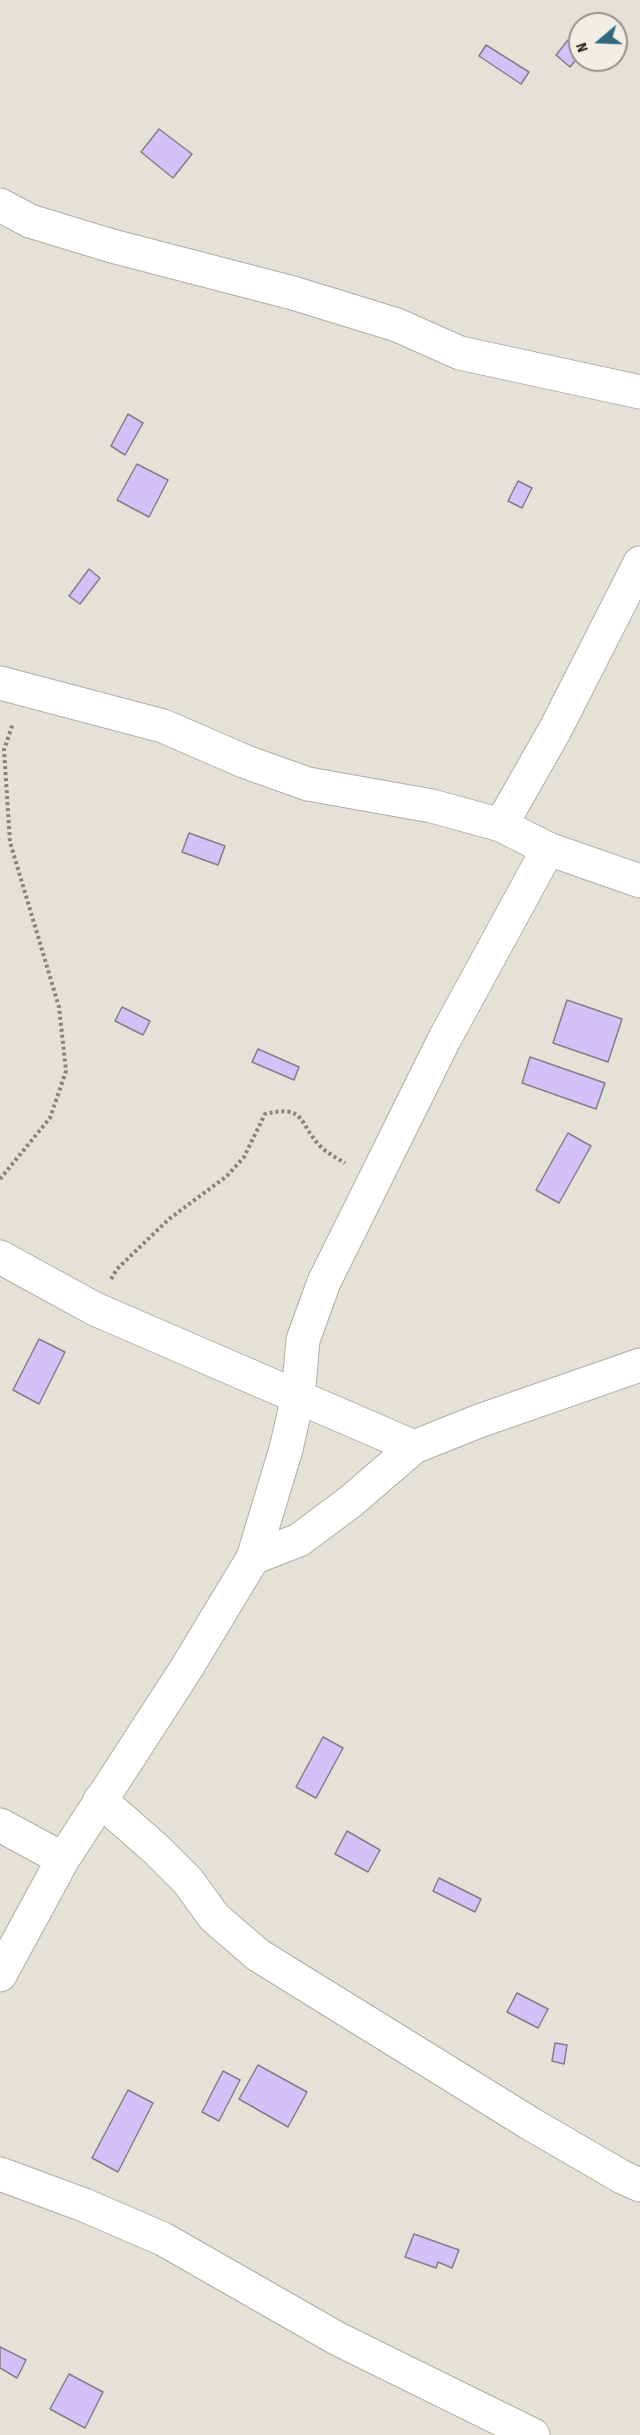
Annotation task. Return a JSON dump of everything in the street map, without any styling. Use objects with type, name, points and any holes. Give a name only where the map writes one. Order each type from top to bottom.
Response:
[{"type":"street","points":[[0,205],[30,221],[112,246],[293,293],[397,325],[460,353],[640,392]]},
{"type":"street","points":[[501,825],[555,730],[640,563]]},
{"type":"street","points":[[12,687],[162,726],[246,762],[308,784],[432,806],[501,825],[548,849],[640,882]]},
{"type":"street","points":[[0,1975],[63,1859],[186,1669],[253,1558],[286,1449],[298,1397],[303,1340],[324,1282],[445,1038],[548,849]]},
{"type":"street","points":[[0,1257],[95,1309],[414,1448]]},
{"type":"street","points":[[253,1558],[299,1540],[350,1502],[414,1448],[479,1421],[640,1365]]},
{"type":"street","points":[[100,1800],[157,1850],[188,1881],[214,1917],[258,1955],[531,2124],[622,2177],[640,2185]]},
{"type":"street","points":[[0,1825],[63,1859]]},
{"type":"street","points":[[0,2174],[84,2205],[163,2239],[338,2339],[533,2435]]},
{"type":"path","points":[[0,1179],[50,1118],[66,1071],[59,1007],[10,842],[4,750],[12,687]]},
{"type":"path","points":[[95,1309],[117,1269],[169,1219],[227,1176],[244,1157],[265,1114],[284,1110],[301,1117],[321,1147],[373,1181]]},
{"type":"building","points":[[568,40],[568,65],[556,55]]},
{"type":"building","points":[[486,45],[529,72],[521,84],[479,56]]},
{"type":"building","points":[[159,129],[192,154],[173,178],[141,152]]},
{"type":"building","points":[[128,414],[143,423],[125,455],[111,446]]},
{"type":"building","points":[[137,464],[168,480],[149,517],[117,500]]},
{"type":"building","points":[[518,481],[532,488],[522,508],[508,501]]},
{"type":"building","points":[[89,569],[100,578],[80,604],[69,596]]},
{"type":"building","points":[[189,833],[225,846],[218,865],[182,852]]},
{"type":"building","points":[[567,1000],[622,1019],[608,1062],[553,1043]]},
{"type":"building","points":[[122,1007],[150,1021],[143,1035],[115,1021]]},
{"type":"building","points":[[258,1049],[299,1067],[294,1080],[252,1062]]},
{"type":"building","points":[[530,1057],[605,1083],[596,1109],[522,1083]]},
{"type":"building","points":[[568,1133],[591,1146],[559,1203],[536,1190]]},
{"type":"building","points":[[39,1339],[65,1352],[39,1404],[13,1390]]},
{"type":"building","points":[[323,1737],[343,1748],[316,1798],[296,1787]]},
{"type":"building","points":[[347,1831],[380,1850],[368,1872],[335,1854]]},
{"type":"building","points":[[439,1878],[481,1899],[475,1912],[433,1891]]},
{"type":"building","points":[[517,1993],[548,2009],[538,2028],[507,2012]]},
{"type":"building","points":[[555,2043],[567,2045],[564,2064],[552,2061]]},
{"type":"building","points":[[258,2065],[307,2092],[288,2127],[239,2099]]},
{"type":"building","points":[[223,2071],[240,2080],[219,2121],[202,2112]]},
{"type":"building","points":[[128,2090],[153,2103],[118,2172],[92,2158]]},
{"type":"building","points":[[414,2234],[459,2250],[452,2268],[438,2262],[436,2268],[405,2257]]},
{"type":"building","points":[[0,2347],[26,2360],[17,2378],[0,2368]]},
{"type":"building","points":[[69,2374],[103,2392],[85,2428],[50,2409]]}]
